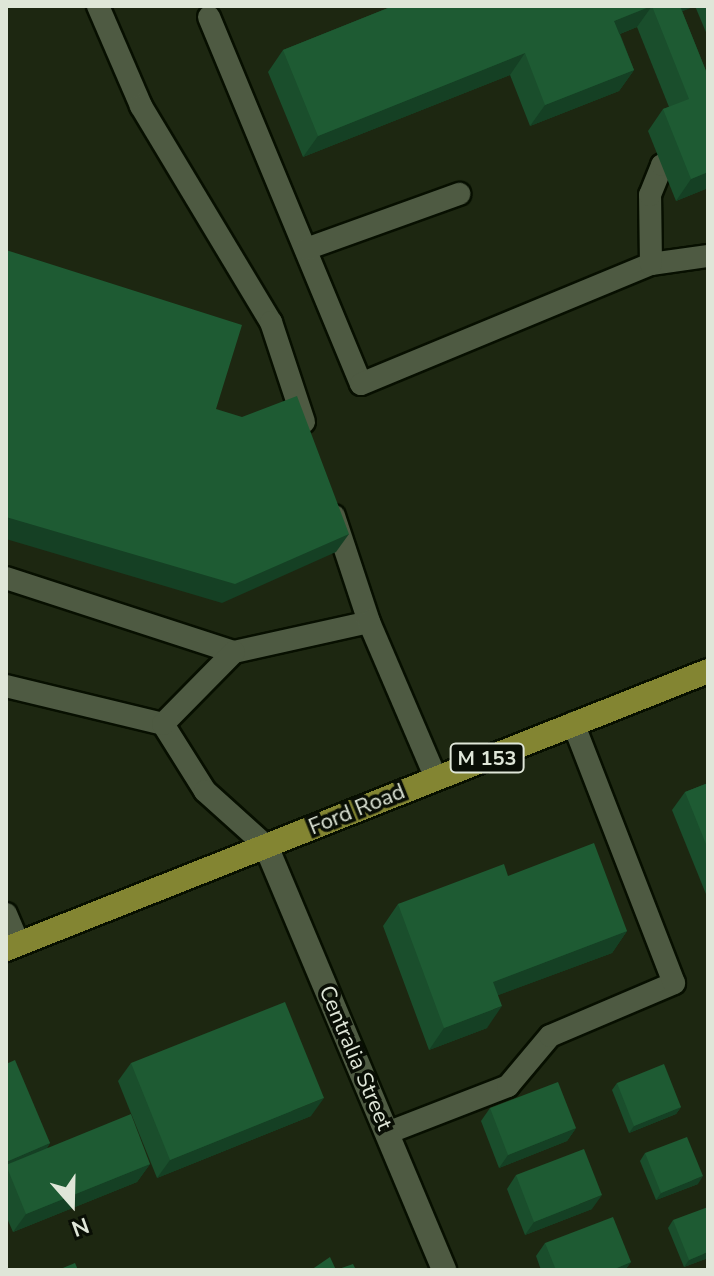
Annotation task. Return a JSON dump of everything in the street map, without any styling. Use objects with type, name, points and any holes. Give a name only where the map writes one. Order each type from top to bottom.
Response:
[{"type":"main road","name":"Ford Road","points":[[12,947],[708,671]]},
{"type":"street","name":"Centralia Street","points":[[266,846],[444,1270]]},
{"type":"lane","points":[[98,6],[141,106],[271,322],[310,442]]},
{"type":"lane","points":[[209,17],[361,384],[651,264],[708,256]]},
{"type":"lane","points":[[651,264],[650,195],[662,165],[708,147]]},
{"type":"lane","points":[[306,249],[459,194]]},
{"type":"lane","points":[[325,487],[369,622],[436,778]]},
{"type":"lane","points":[[6,578],[234,652],[369,622]]},
{"type":"lane","points":[[163,724],[234,652]]},
{"type":"lane","points":[[6,686],[163,724],[205,791],[266,846]]},
{"type":"lane","points":[[387,1133],[508,1086],[550,1036],[674,983],[573,723]]},
{"type":"lane","points":[[6,914],[12,947]]},
{"type":"building","points":[[393,6],[651,6],[614,21],[634,70],[545,105],[525,53],[318,136],[283,50]]},
{"type":"building","points":[[652,6],[680,6],[708,76],[708,172],[691,179],[663,109],[689,99]]},
{"type":"building","points":[[6,250],[242,325],[216,409],[242,417],[297,396],[349,534],[235,584],[6,517]]},
{"type":"building","points":[[708,783],[708,849],[685,792]]},
{"type":"building","points":[[594,843],[627,931],[493,982],[502,1006],[444,1028],[398,904],[504,864],[508,876]]},
{"type":"building","points":[[285,1002],[324,1098],[170,1160],[131,1063]]},
{"type":"building","points":[[15,1060],[50,1143],[6,1162],[6,1064]]},
{"type":"building","points":[[664,1064],[681,1107],[634,1126],[617,1083]]},
{"type":"building","points":[[558,1082],[576,1128],[508,1155],[490,1108]]},
{"type":"building","points":[[131,1114],[150,1164],[26,1214],[6,1165]]},
{"type":"building","points":[[687,1137],[703,1176],[661,1193],[645,1153]]},
{"type":"building","points":[[584,1149],[602,1195],[534,1222],[516,1175]]},
{"type":"building","points":[[708,1207],[708,1252],[689,1260],[673,1220]]},
{"type":"building","points":[[613,1217],[631,1262],[612,1270],[556,1270],[545,1243]]},
{"type":"building","points":[[330,1257],[336,1270],[311,1270]]},
{"type":"building","points":[[75,1263],[78,1270],[58,1270]]},
{"type":"building","points":[[353,1264],[356,1270],[336,1270]]}]
